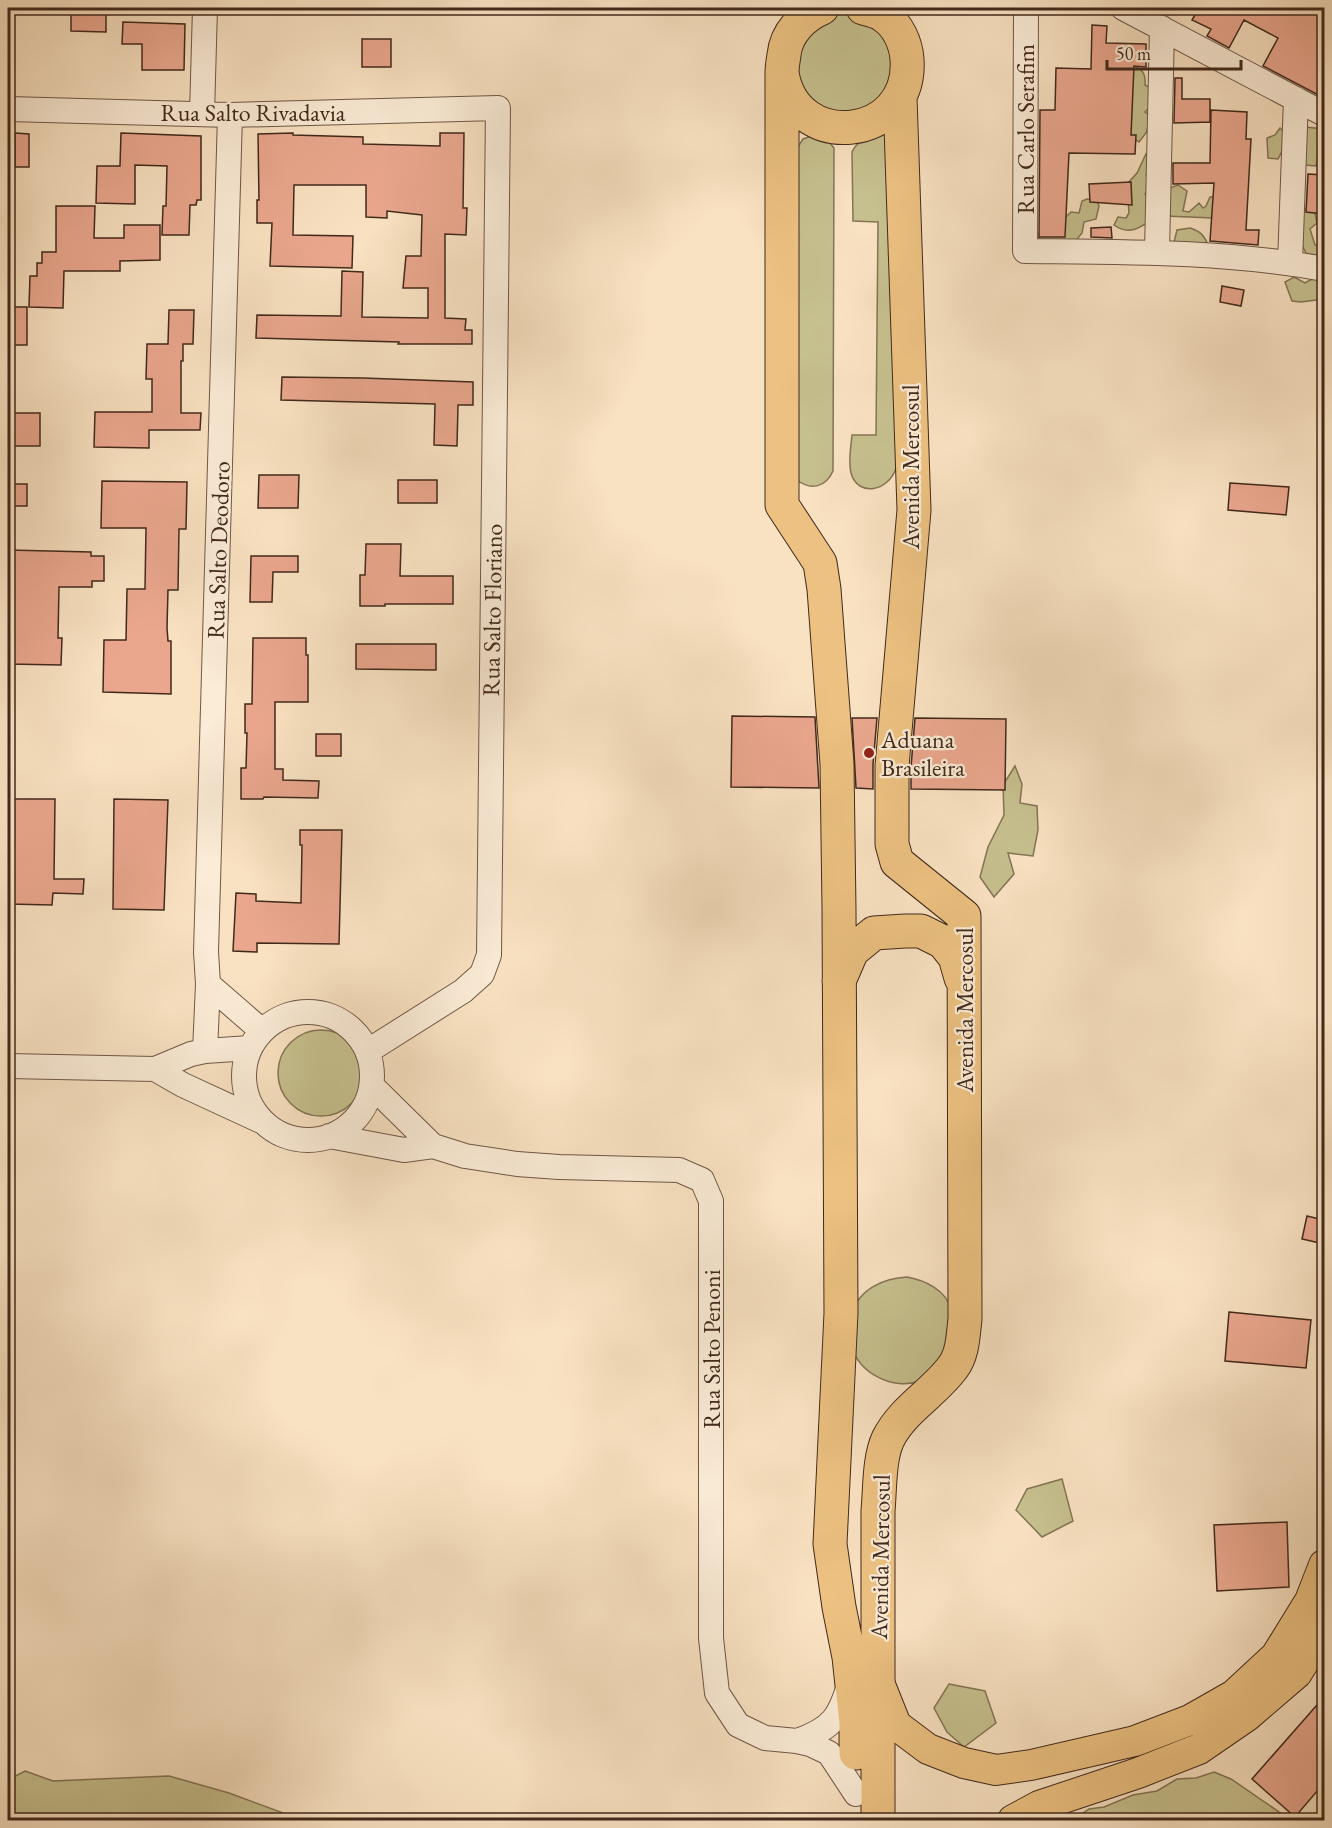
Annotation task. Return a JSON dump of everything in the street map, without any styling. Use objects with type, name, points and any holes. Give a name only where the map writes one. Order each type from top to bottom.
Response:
[{"type":"highway","name":"Avenida Mercosul","points":[[863,8],[884,16],[900,34],[906,50]]},
{"type":"highway","name":"Avenida Mercosul","points":[[856,1807],[856,1723],[865,1680],[881,1467],[888,1439],[904,1416],[954,1366],[963,1342],[965,1319],[964,916],[897,862],[892,844],[892,766],[914,510],[900,97],[908,73],[906,50],[908,8]]},
{"type":"highway","name":"Avenida Mercosul","points":[[816,9],[795,28],[785,47],[782,72],[782,505],[820,563],[837,764],[841,1313],[830,1544],[849,1657],[865,1680],[878,1821]]},
{"type":"highway","name":"Avenida Mercosul","points":[[782,72],[790,98],[803,114],[822,125],[848,129],[869,124],[886,114],[900,97]]},
{"type":"highway","points":[[839,981],[852,951],[874,933],[921,931],[943,942],[955,957],[964,988]]},
{"type":"main road","points":[[865,1680],[896,1725],[928,1749],[964,1763],[996,1770],[1031,1765],[1135,1741],[1190,1720],[1234,1695],[1276,1656],[1310,1601],[1324,1565]]},
{"type":"main road","points":[[1013,1821],[1039,1806],[1138,1773],[1199,1749],[1247,1716],[1297,1673],[1324,1629]]},
{"type":"street","points":[[202,114],[205,8]]},
{"type":"street","name":"Rua Carlo Serafim","points":[[1026,8],[1025,251],[1157,252]]},
{"type":"street","points":[[1123,8],[1324,114]]},
{"type":"street","points":[[1162,28],[1157,252],[1290,263],[1324,269]]},
{"type":"street","points":[[1290,263],[1296,99]]},
{"type":"street","name":"Rua Salto Rivadavia","points":[[8,109],[230,115],[498,108]]},
{"type":"street","name":"Rua Salto Floriano","points":[[368,1050],[463,991],[482,974],[489,955],[498,108]]},
{"type":"street","name":"Rua Salto Deodoro","points":[[205,1051],[230,115]]},
{"type":"street","points":[[208,984],[256,1039]]},
{"type":"street","points":[[155,1069],[183,1085],[261,1120],[278,1133],[298,1140],[320,1139],[340,1132],[356,1118],[366,1103],[372,1086],[372,1068],[368,1050],[356,1033],[340,1020],[320,1012],[299,1012],[279,1018],[256,1039],[245,1065],[244,1082],[249,1103],[261,1120]]},
{"type":"street","points":[[8,1066],[155,1069],[191,1054],[256,1039]]},
{"type":"street","name":"Rua Salto Penoni","points":[[372,1086],[433,1146]]},
{"type":"street","name":"Rua Salto Penoni","points":[[329,1136],[404,1150],[433,1146],[465,1156],[517,1164],[679,1170],[702,1180],[711,1201],[711,1638],[717,1693],[738,1725],[765,1738],[810,1744],[829,1753],[856,1807]]},
{"type":"street","points":[[797,1741],[816,1734],[832,1723],[865,1680]]},
{"type":"shaded area","points":[[857,12],[885,27],[897,80],[865,113],[819,109],[797,81],[798,45],[834,13]]},
{"type":"shaded area","points":[[1131,63],[1142,72],[1145,85],[1157,91],[1153,104],[1145,112],[1151,117],[1146,133],[1139,142],[1128,135]]},
{"type":"shaded area","points":[[1305,127],[1324,129],[1324,150],[1319,150],[1316,166],[1305,165]]},
{"type":"shaded area","points":[[1280,128],[1286,134],[1286,143],[1278,159],[1268,158],[1267,138],[1275,135]]},
{"type":"shaded area","points":[[882,132],[898,134],[896,468],[887,482],[881,486],[866,488],[855,481],[850,469],[850,459],[852,435],[876,435],[878,222],[853,221],[852,152],[861,141]]},
{"type":"shaded area","points":[[815,135],[827,139],[834,148],[833,471],[826,481],[818,486],[797,480],[796,150],[803,139]]},
{"type":"shaded area","points":[[1146,154],[1152,162],[1146,175],[1151,185],[1145,194],[1152,200],[1153,219],[1134,230],[1125,230],[1114,225],[1118,217],[1126,218],[1129,213],[1127,184],[1137,173]]},
{"type":"shaded area","points":[[1178,185],[1187,191],[1183,211],[1189,212],[1199,203],[1203,208],[1210,197],[1219,197],[1213,218],[1165,216],[1164,190]]},
{"type":"shaded area","points":[[1097,200],[1099,206],[1096,219],[1084,222],[1082,233],[1070,248],[1037,239],[1071,212],[1079,213],[1082,201]]},
{"type":"shaded area","points":[[1314,208],[1317,223],[1310,229],[1315,245],[1324,248],[1324,264],[1310,261],[1298,237],[1295,211]]},
{"type":"shaded area","points":[[1190,228],[1201,234],[1208,245],[1173,246],[1177,230]]},
{"type":"shaded area","points":[[1294,277],[1305,283],[1314,278],[1324,280],[1324,299],[1292,301],[1285,282]]},
{"type":"shaded area","points":[[1015,766],[1022,784],[1020,803],[1037,806],[1038,830],[1033,856],[1008,853],[1014,874],[994,897],[980,877],[988,847],[1004,815],[1003,785]]},
{"type":"shaded area","points":[[313,1030],[329,1030],[352,1042],[361,1056],[364,1073],[361,1090],[352,1104],[329,1116],[313,1116],[297,1109],[285,1097],[278,1081],[278,1065],[285,1049],[297,1037]]},
{"type":"shaded area","points":[[907,1277],[927,1283],[945,1297],[952,1314],[954,1344],[923,1379],[899,1384],[869,1372],[855,1356],[852,1346],[853,1315],[860,1297],[866,1291],[890,1280]]},
{"type":"shaded area","points":[[1062,1479],[1073,1521],[1042,1537],[1016,1510],[1027,1489]]},
{"type":"shaded area","points":[[949,1684],[985,1691],[996,1723],[964,1747],[947,1732],[934,1708]]},
{"type":"shaded area","points":[[25,1771],[53,1781],[169,1776],[229,1793],[302,1820],[8,1820],[8,1780]]},
{"type":"shaded area","points":[[1214,1772],[1231,1779],[1282,1814],[1287,1820],[1073,1820],[1089,1809],[1104,1807],[1133,1795],[1157,1791],[1177,1779],[1196,1778]]},
{"type":"building","points":[[71,8],[106,8],[106,32],[71,31]]},
{"type":"building","points":[[1199,8],[1324,8],[1324,98],[1263,66],[1278,38],[1244,20],[1229,48],[1207,36],[1211,29],[1192,20]]},
{"type":"building","points":[[123,22],[185,24],[184,70],[142,70],[142,44],[122,44]]},
{"type":"building","points":[[1092,25],[1107,26],[1106,43],[1146,44],[1146,67],[1134,66],[1131,135],[1136,135],[1135,154],[1069,153],[1065,237],[1039,237],[1040,110],[1055,110],[1056,68],[1091,69]]},
{"type":"building","points":[[362,39],[391,39],[391,67],[362,67]]},
{"type":"building","points":[[1175,78],[1182,78],[1182,99],[1210,99],[1210,122],[1174,123]]},
{"type":"building","points":[[1211,110],[1247,112],[1246,139],[1251,139],[1246,230],[1259,230],[1258,245],[1210,241],[1214,183],[1173,184],[1173,163],[1210,163]]},
{"type":"building","points":[[15,133],[29,134],[29,167],[15,167]]},
{"type":"building","points":[[121,133],[201,136],[201,200],[197,200],[196,205],[190,205],[189,235],[162,235],[163,206],[166,206],[167,166],[135,165],[135,204],[96,203],[97,166],[120,166]]},
{"type":"building","points":[[293,133],[293,135],[363,137],[363,144],[440,146],[440,133],[464,133],[463,208],[467,208],[466,235],[445,234],[445,318],[466,319],[465,330],[472,330],[472,344],[398,344],[399,342],[256,338],[257,315],[341,316],[342,271],[363,272],[362,317],[428,318],[428,288],[403,288],[406,256],[421,256],[422,215],[387,211],[387,218],[366,217],[366,185],[294,185],[293,235],[353,236],[352,268],[270,266],[272,223],[257,223],[258,134]]},
{"type":"building","points":[[1308,174],[1324,175],[1324,214],[1306,212]]},
{"type":"building","points":[[1131,182],[1132,205],[1090,202],[1089,184]]},
{"type":"building","points":[[56,206],[95,206],[94,238],[124,238],[124,225],[160,225],[160,260],[120,261],[120,271],[64,271],[63,308],[29,307],[30,276],[37,276],[37,263],[42,263],[42,252],[56,252]]},
{"type":"building","points":[[1111,227],[1112,238],[1091,237],[1091,228]]},
{"type":"building","points":[[1222,286],[1244,290],[1241,306],[1220,302]]},
{"type":"building","points":[[8,307],[27,307],[27,345],[8,345]]},
{"type":"building","points":[[169,310],[194,310],[193,344],[183,344],[181,413],[201,413],[200,430],[149,430],[149,448],[94,447],[95,412],[152,412],[152,379],[146,379],[147,344],[168,344]]},
{"type":"building","points":[[282,377],[473,382],[473,405],[458,405],[457,446],[434,445],[435,404],[281,400]]},
{"type":"building","points":[[8,413],[40,413],[40,446],[8,446]]},
{"type":"building","points":[[259,475],[299,475],[298,508],[258,508]]},
{"type":"building","points":[[398,480],[437,480],[437,503],[398,503]]},
{"type":"building","points":[[102,481],[187,482],[186,529],[179,529],[178,590],[168,590],[167,628],[168,641],[171,641],[171,694],[103,692],[104,640],[126,640],[127,589],[145,589],[146,528],[101,528]]},
{"type":"building","points":[[1230,483],[1289,487],[1286,515],[1228,510]]},
{"type":"building","points":[[8,484],[27,484],[27,506],[8,506]]},
{"type":"building","points":[[366,544],[401,544],[400,576],[453,576],[453,604],[360,606],[360,575],[365,575]]},
{"type":"building","points":[[8,550],[91,552],[91,556],[104,556],[104,581],[92,581],[92,587],[59,587],[58,638],[62,638],[61,665],[8,664]]},
{"type":"building","points":[[251,556],[298,556],[298,572],[273,572],[272,602],[250,602]]},
{"type":"building","points":[[253,638],[306,638],[308,702],[275,702],[275,769],[283,769],[283,780],[319,781],[318,798],[241,799],[241,768],[246,768],[245,704],[252,704]]},
{"type":"building","points":[[356,644],[436,644],[436,670],[356,669]]},
{"type":"building","points":[[732,716],[815,717],[819,788],[731,787]]},
{"type":"building","points":[[852,718],[877,718],[873,789],[856,788]]},
{"type":"building","points":[[915,718],[1006,719],[1005,790],[911,789]]},
{"type":"building","points":[[316,734],[341,734],[341,756],[316,756]]},
{"type":"building","points":[[8,799],[55,799],[54,879],[84,879],[83,894],[53,893],[52,905],[8,904]]},
{"type":"building","points":[[114,799],[168,800],[164,910],[113,909]]},
{"type":"building","points":[[300,830],[342,830],[339,944],[257,943],[257,952],[233,951],[236,893],[256,894],[256,901],[301,903]]},
{"type":"building","points":[[1307,1216],[1324,1220],[1324,1244],[1302,1239]]},
{"type":"building","points":[[1229,1312],[1311,1320],[1306,1368],[1225,1361]]},
{"type":"building","points":[[1287,1522],[1289,1587],[1217,1591],[1214,1525]]},
{"type":"building","points":[[1324,1697],[1324,1783],[1295,1817],[1252,1779]]},
{"type":"place","name":"Aduana Brasileira","points":[[869,753]]}]
